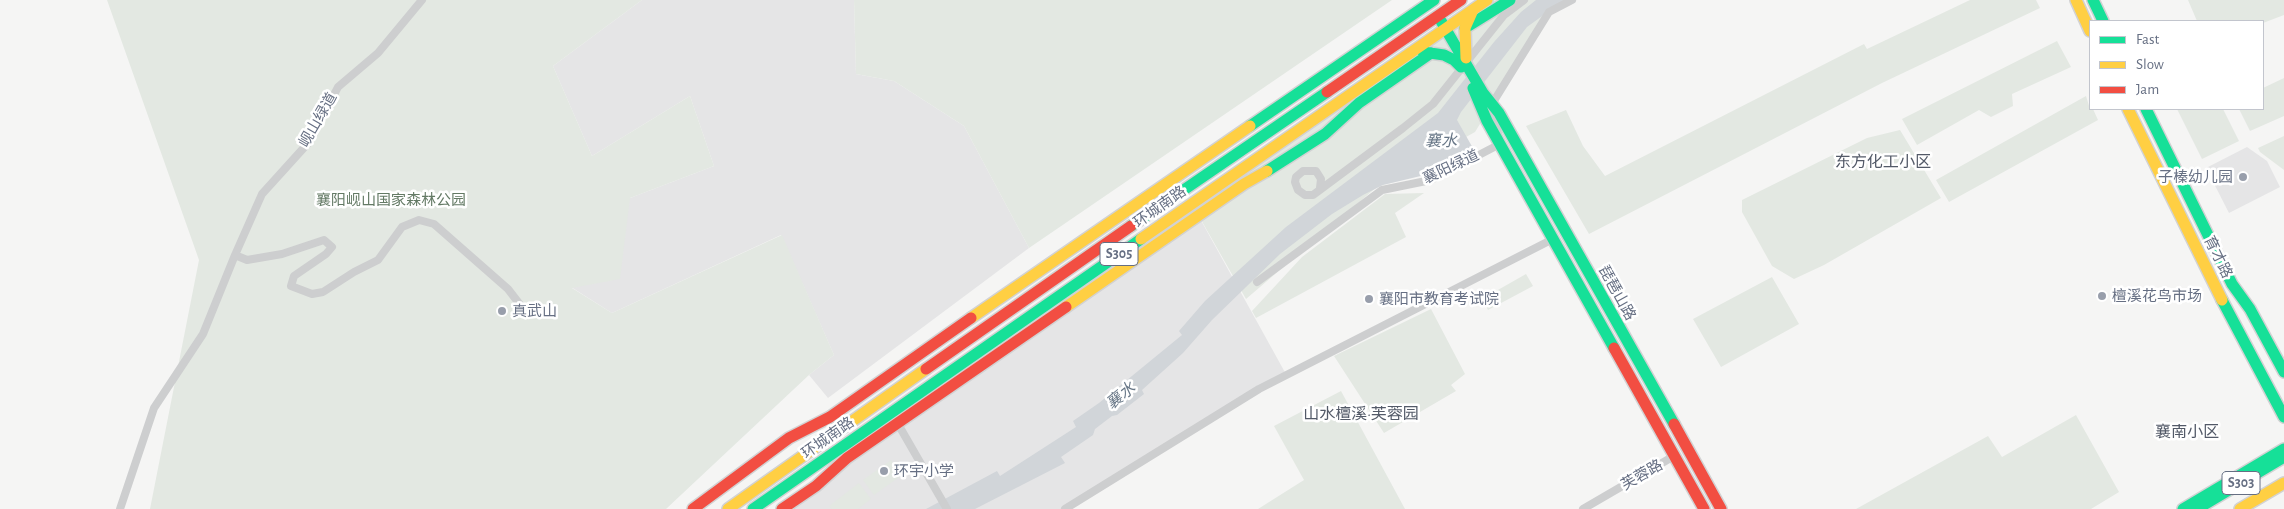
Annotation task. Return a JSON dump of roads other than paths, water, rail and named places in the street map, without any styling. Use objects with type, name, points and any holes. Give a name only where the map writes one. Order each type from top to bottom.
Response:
[{"type":"main road","name":"环城南路","points":[[728,509],[998,317],[1460,0]]},
{"type":"main road","name":"环城南路","points":[[753,509],[1487,0]]},
{"type":"main road","points":[[1465,28],[1510,0]]},
{"type":"main road","points":[[2076,0],[2089,29]]},
{"type":"main road","points":[[2092,0],[2102,20]]},
{"type":"main road","points":[[693,509],[789,438],[830,417],[1428,4],[1480,95]]},
{"type":"main road","points":[[1464,65],[1465,28],[1473,10]]},
{"type":"main road","points":[[1414,51],[1431,53],[1464,65]]},
{"type":"main road","points":[[782,509],[816,486],[847,458],[1244,184],[1277,166],[1325,134],[1359,103],[1431,53]]},
{"type":"main road","name":"琵琶山路","points":[[1480,95],[1492,104],[1499,113],[1721,509]]},
{"type":"main road","name":"琵琶山路","points":[[1480,95],[1487,121],[1704,509]]},
{"type":"main road","name":"育才路","points":[[2128,110],[2217,290],[2284,417]]},
{"type":"main road","name":"育才路","points":[[2146,110],[2232,284],[2250,310],[2284,372]]},
{"type":"main road","points":[[874,385],[898,424]]},
{"type":"main road","points":[[2183,509],[2284,449]]},
{"type":"main road","name":"S303","points":[[2197,509],[2284,458]]},
{"type":"main road","name":"S303","points":[[2240,509],[2284,483]]},
{"type":"main road","points":[[2252,509],[2284,490]]},
{"type":"street","name":"岘山绿道","points":[[120,509],[154,408],[203,334],[262,194],[310,141],[338,87],[378,53],[422,0]]},
{"type":"street","points":[[1320,188],[1321,179],[1316,172],[1307,170],[1299,173],[1295,182],[1296,186],[1301,194],[1310,196],[1403,128],[1433,104],[1504,15],[1524,0]]},
{"type":"street","points":[[1500,144],[1492,104],[1549,12],[1572,0]]},
{"type":"street","name":"襄阳绿道","points":[[1257,282],[1382,190],[1431,180],[1500,144]]},
{"type":"street","points":[[235,255],[247,260],[282,254],[324,240],[332,247],[326,254],[294,276],[291,286],[312,294],[323,292],[354,272],[378,260],[402,226],[419,220],[434,224],[483,270],[508,289],[528,316]]},
{"type":"street","points":[[1065,509],[1259,389],[1553,239]]},
{"type":"street","points":[[898,424],[947,509]]},
{"type":"street","name":"芙蓉路","points":[[1583,509],[1674,456]]},
{"type":"water","name":"襄水","points":[[1536,0],[1567,0],[1527,27],[1461,112],[1457,120],[1474,150],[1429,174],[1383,185],[1332,214],[1280,254],[1212,320],[1183,353],[1142,390],[1144,394],[1095,429],[1093,435],[1061,457],[1065,463],[975,509],[926,509],[997,471],[1000,476],[1076,427],[1073,421],[1099,403],[1182,335],[1179,331],[1205,301],[1286,227],[1438,113],[1494,42],[1521,12]]},
{"type":"place","name":"子榛幼儿园","points":[[2243,177]]},
{"type":"place","name":"檀溪花鸟市场","points":[[2102,296]]},
{"type":"place","name":"襄阳市教育考试院","points":[[1369,299]]},
{"type":"place","name":"真武山","points":[[502,311]]},
{"type":"place","name":"环宇小学","points":[[884,471]]},
{"type":"district","name":"东方化工小区","points":[[1883,162]]},
{"type":"district","name":"山水檀溪·芙蓉园","points":[[1361,414]]},
{"type":"district","name":"襄南小区","points":[[2187,432]]},
{"type":"park label","name":"襄阳岘山国家森林公园","points":[[391,200]]}]
